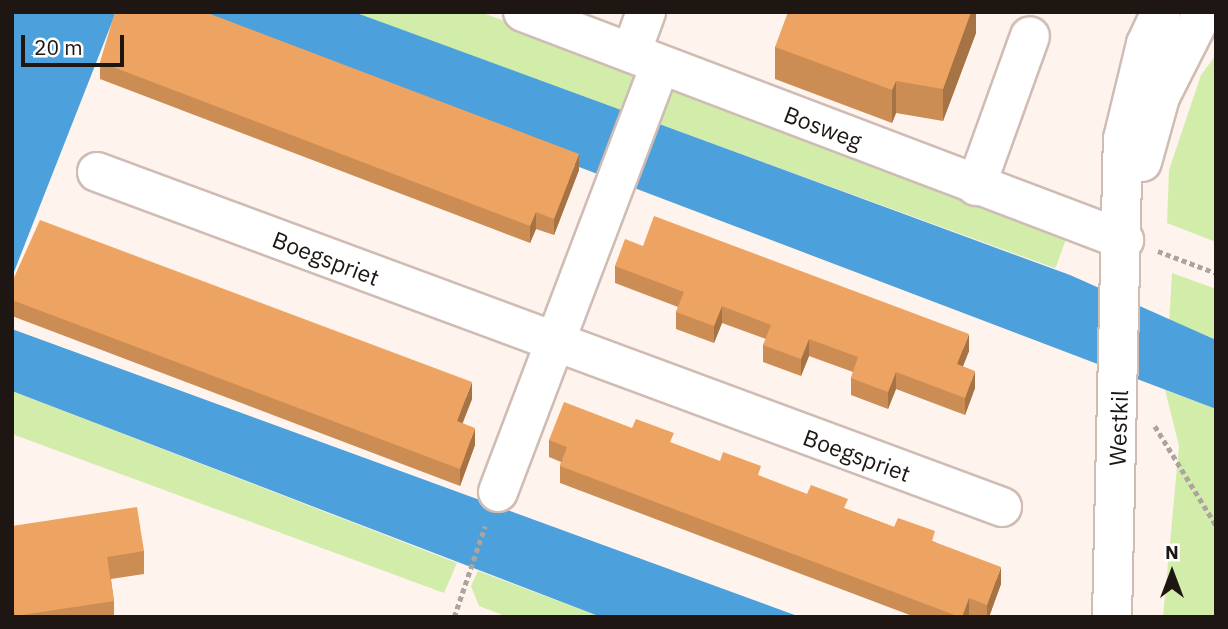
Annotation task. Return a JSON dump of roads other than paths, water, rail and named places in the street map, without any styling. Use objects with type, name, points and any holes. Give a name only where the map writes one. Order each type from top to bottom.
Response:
[{"type":"street","name":"Bosweg","points":[[523,12],[976,186],[1133,255]]},
{"type":"street","points":[[498,492],[642,113],[646,12]]},
{"type":"street","name":"Westkil","points":[[1112,617],[1133,405],[1133,255],[1123,139],[1146,44],[1161,12]]},
{"type":"street","name":"Westkil","points":[[1133,255],[1160,97],[1203,12]]},
{"type":"street","points":[[976,186],[1030,36]]},
{"type":"street","name":"Boegspriet","points":[[97,172],[554,344],[1002,507]]},
{"type":"water","points":[[12,12],[116,12],[12,277]]},
{"type":"water","points":[[171,12],[354,12],[1070,275],[1216,340],[1216,409]]},
{"type":"water","points":[[12,329],[800,617],[601,617],[12,391]]}]
